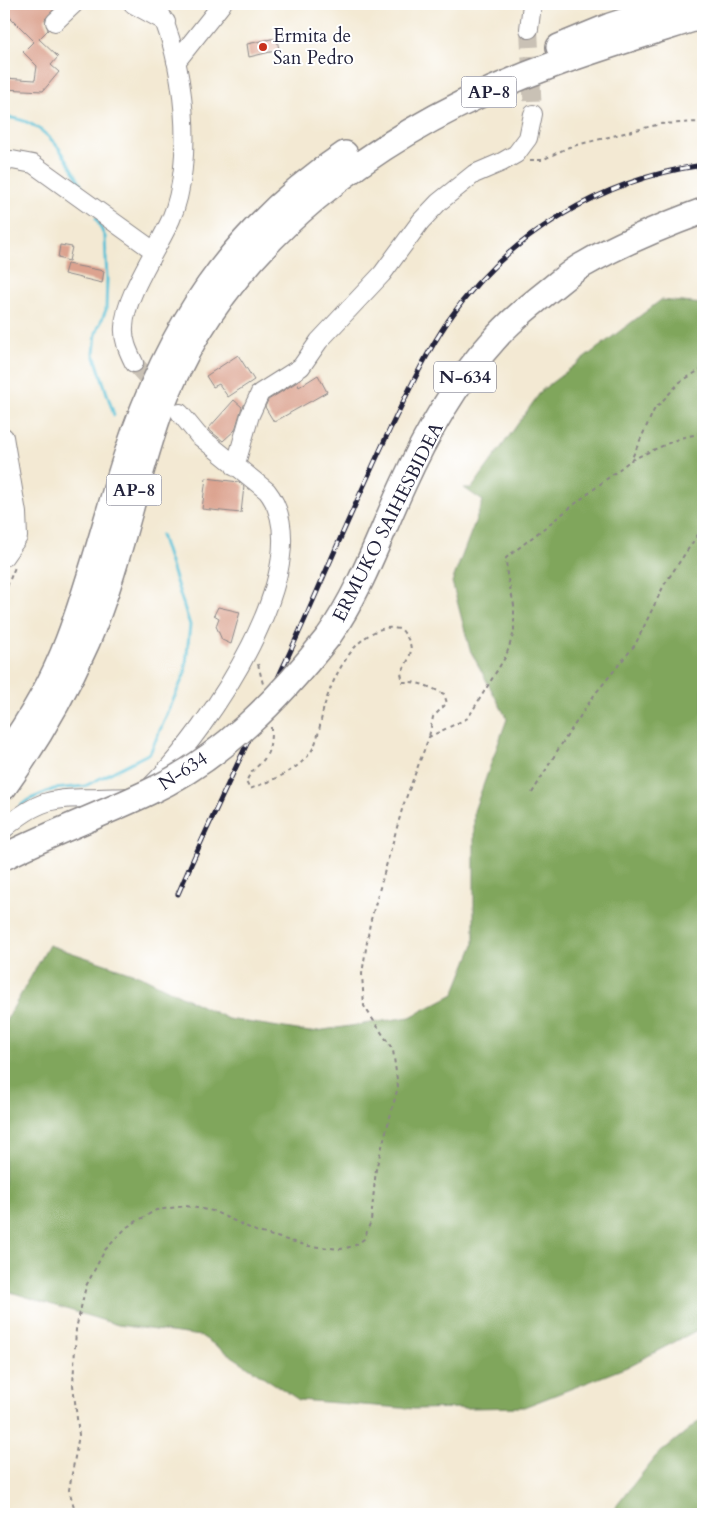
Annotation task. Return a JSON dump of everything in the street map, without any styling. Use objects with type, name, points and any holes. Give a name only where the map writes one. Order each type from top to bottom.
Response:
[{"type":"highway","name":"AP-8","points":[[4,756],[18,737],[68,643],[90,580],[126,457],[163,360],[200,298],[220,269],[254,230],[286,199],[334,161],[380,130],[430,102],[610,26],[678,4]]},
{"type":"highway","name":"AP-8","points":[[4,787],[32,748],[52,713],[88,640],[106,588],[140,472],[177,372],[202,327],[238,276],[265,243],[297,213],[344,175],[388,145],[436,118],[549,66],[703,16]]},
{"type":"highway","name":"ERMUKO SAIHESBIDEA","points":[[328,637],[354,596],[404,483],[454,391],[493,340],[531,305],[582,266],[641,235],[703,210]]},
{"type":"highway","name":"N-634","points":[[4,856],[45,836],[150,792],[184,772],[267,709],[328,637]]},
{"type":"street","points":[[55,22],[74,4]]},
{"type":"street","points":[[133,4],[166,22]]},
{"type":"street","points":[[134,363],[126,346],[124,326],[130,303],[171,218],[184,159],[184,125],[176,62],[166,22],[156,4]]},
{"type":"street","points":[[176,62],[222,4]]},
{"type":"street","points":[[529,29],[532,4]]},
{"type":"street","points":[[235,467],[250,415],[260,393],[301,367],[319,341],[382,274],[421,221],[439,202],[474,174],[516,154],[528,138],[533,114]]},
{"type":"street","points":[[4,162],[12,160],[33,164],[154,251]]},
{"type":"street","points":[[4,829],[21,814],[42,802],[64,798],[127,798],[146,792],[164,774],[226,690],[251,645],[279,569],[283,548],[282,522],[274,500],[267,491],[235,467],[198,434],[180,413]]},
{"type":"street","points":[[4,437],[17,514],[18,537],[4,557]]},
{"type":"path","points":[[516,154],[527,160],[542,160],[576,144],[660,124],[699,122],[703,124]]},
{"type":"path","points":[[631,460],[654,410],[680,382],[703,368]]},
{"type":"path","points":[[429,737],[468,718],[506,656],[514,632],[514,604],[506,575],[506,558],[631,460],[680,438],[703,433]]},
{"type":"path","points":[[532,793],[558,748],[595,694],[635,645],[664,585],[703,527]]},
{"type":"path","points":[[76,1514],[69,1490],[79,1435],[73,1385],[76,1329],[86,1286],[97,1264],[105,1250],[127,1227],[156,1210],[186,1206],[213,1211],[258,1232],[309,1246],[341,1249],[354,1246],[364,1239],[371,1221],[376,1170],[398,1087],[394,1050],[364,1006],[362,974],[372,914],[403,806],[429,737],[433,716],[447,703],[444,694],[429,686],[415,682],[403,682],[401,673],[411,657],[411,641],[401,629],[386,628],[369,635],[351,651],[336,675],[324,706],[315,745],[304,760],[272,779],[250,789],[246,782],[251,770],[266,756],[271,741],[272,721]]},
{"type":"path","points":[[251,645],[263,687]]},
{"type":"green space","points":[[661,300],[703,304],[703,1327],[627,1367],[524,1407],[414,1409],[299,1400],[201,1336],[118,1325],[4,1290],[4,1024],[49,945],[141,976],[228,1019],[310,1032],[410,1017],[454,994],[474,944],[474,811],[507,719],[470,650],[452,582],[483,501],[464,488],[472,488],[542,390]]},
{"type":"green space","points":[[703,1418],[703,1514],[610,1514],[656,1456]]},
{"type":"building","points":[[4,4],[59,4],[45,19],[48,30],[39,39],[58,57],[51,65],[59,72],[43,91],[4,89],[4,78],[35,80],[37,66],[23,52],[34,41],[9,16],[4,21]]},
{"type":"building","name":"Ermita de San Pedro","points":[[277,39],[279,50],[249,57],[247,44]]},
{"type":"building","points":[[60,245],[72,247],[69,261],[58,258]]},
{"type":"building","points":[[67,264],[104,271],[102,283],[64,274]]},
{"type":"building","points":[[238,355],[254,380],[228,397],[219,384],[213,387],[206,376]]},
{"type":"building","points":[[318,375],[327,392],[274,422],[265,407],[268,400],[297,382],[299,387]]},
{"type":"building","points":[[234,400],[242,407],[235,430],[223,441],[208,429]]},
{"type":"building","points":[[206,478],[239,482],[244,486],[241,513],[202,509]]},
{"type":"building","points":[[218,607],[240,612],[231,644],[222,640],[216,626],[219,618],[214,615]]},
{"type":"waterway","points":[[4,117],[19,119],[44,132],[63,153],[84,192]]},
{"type":"waterway","points":[[96,218],[105,237],[107,279],[106,310],[96,333],[94,354],[114,415]]},
{"type":"waterway","points":[[20,806],[28,800],[54,789],[85,786],[150,753],[185,673],[190,625],[161,535]]},
{"type":"tunnel","points":[[529,29],[533,114]]},
{"type":"tunnel","points":[[134,363],[161,393]]},
{"type":"railway","points":[[178,894],[390,429],[424,360],[448,321],[471,290],[498,263],[559,216],[593,198],[629,183],[665,172],[703,165]]},
{"type":"place","name":"Ermita de San Pedro","points":[[263,47]]}]
